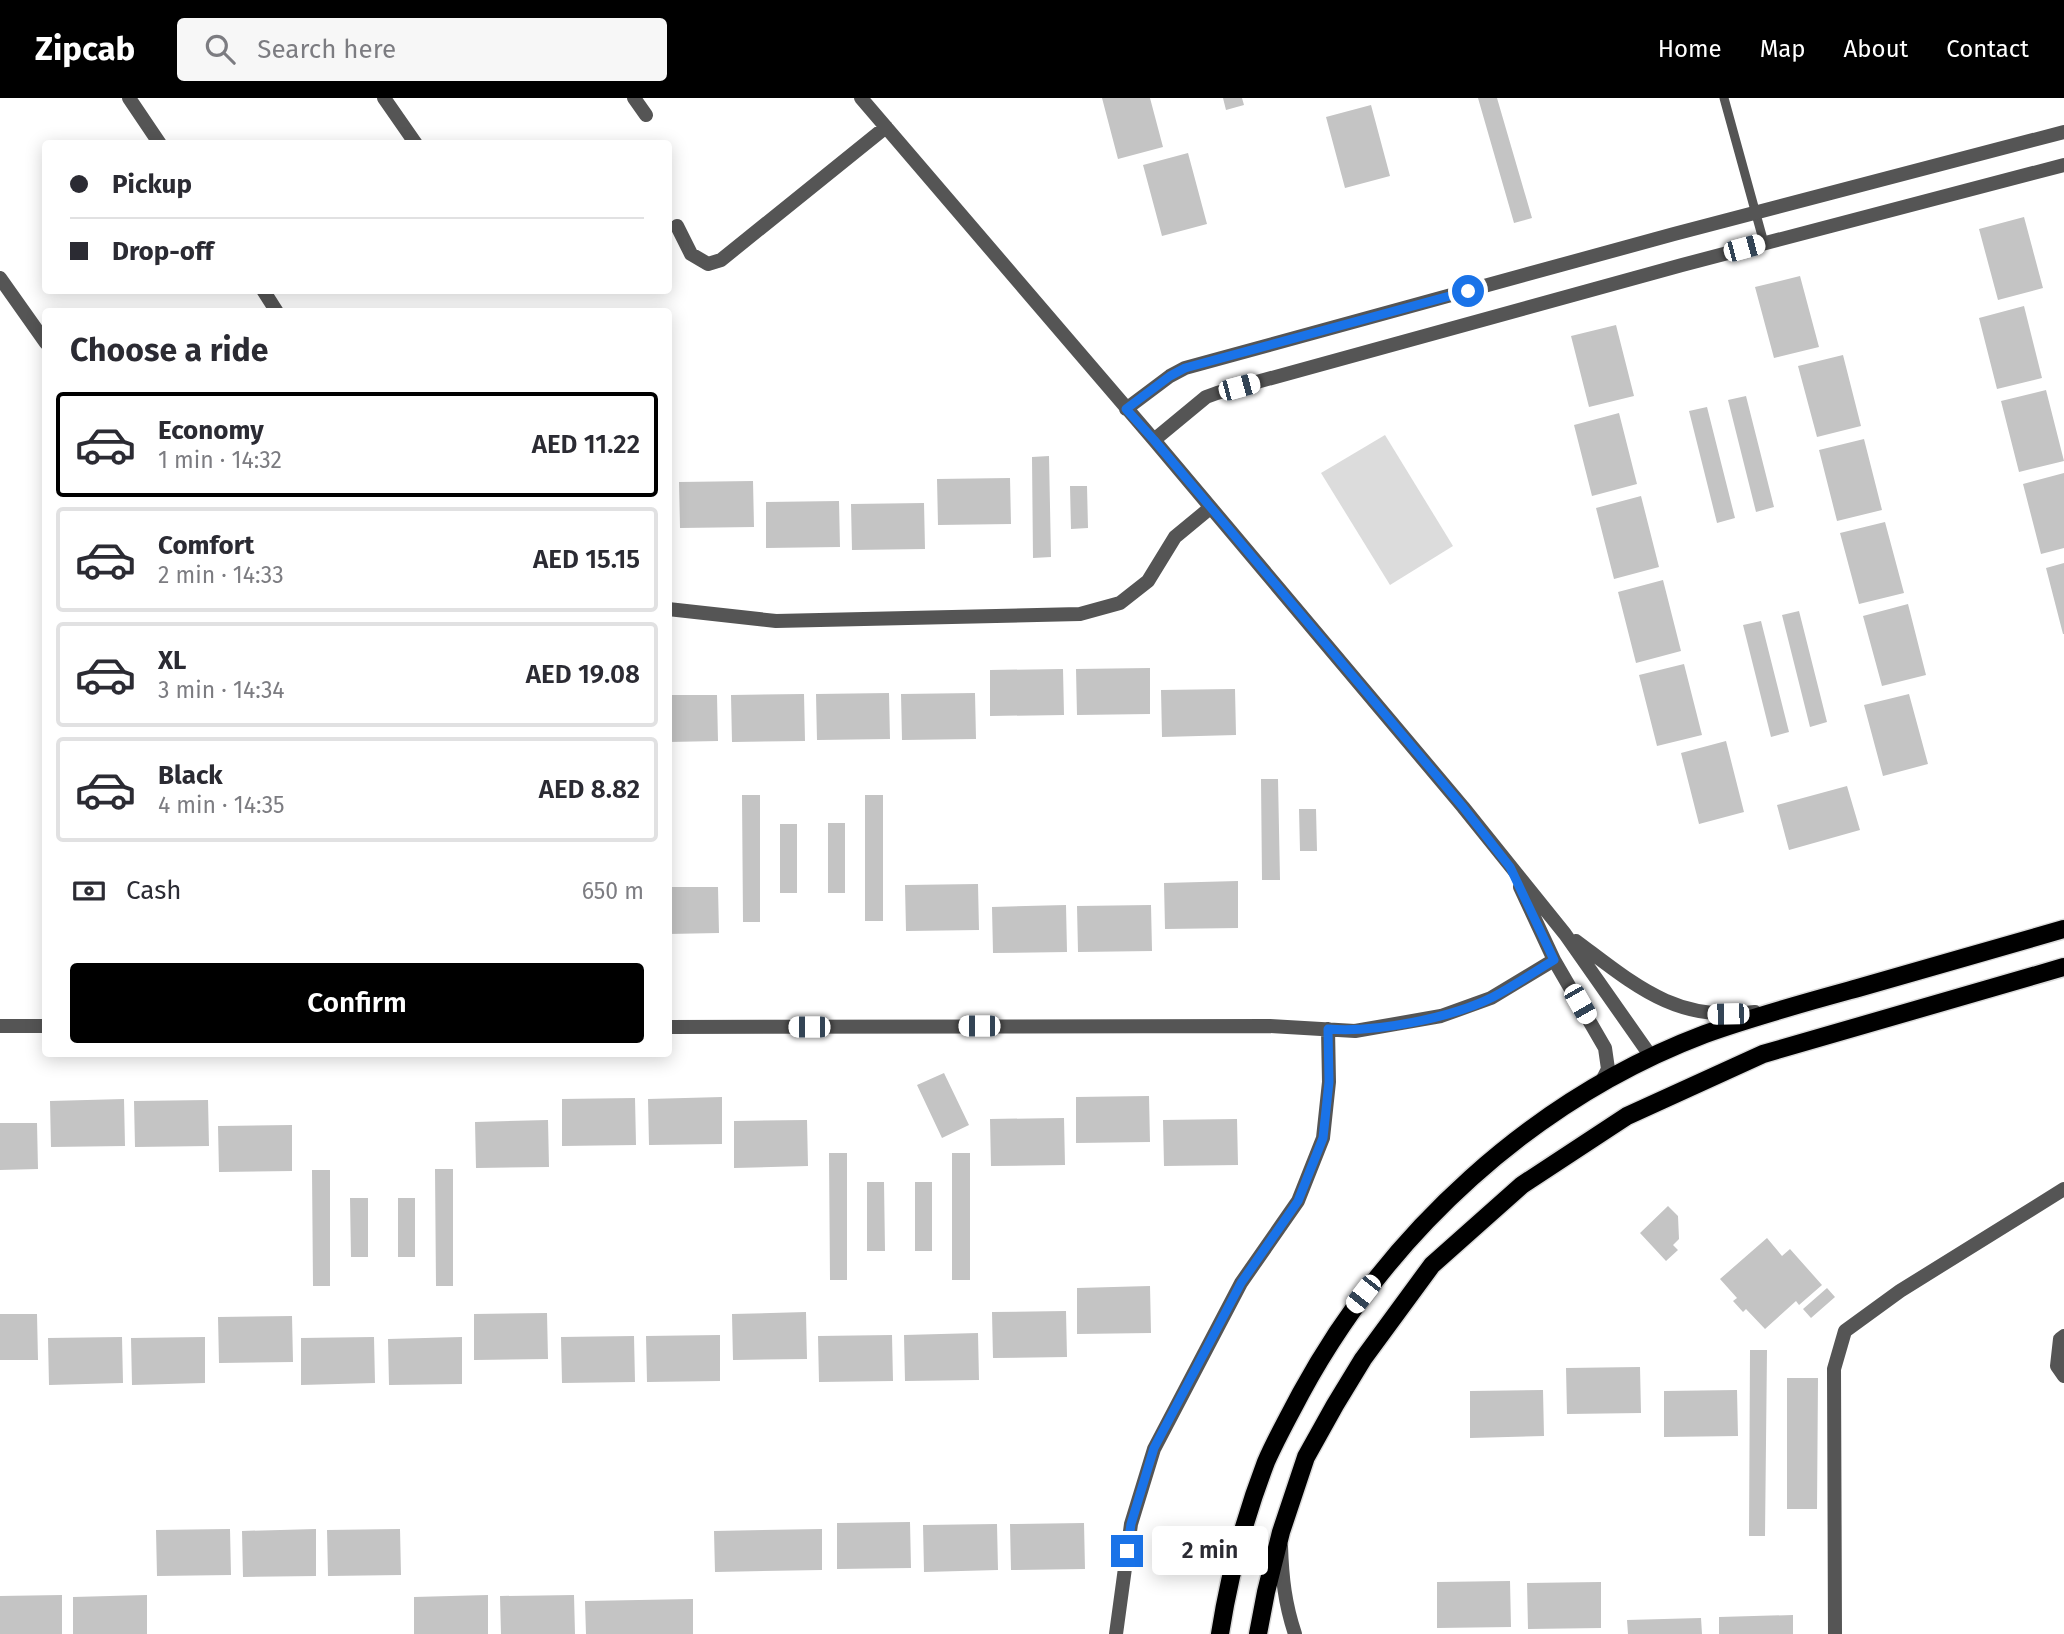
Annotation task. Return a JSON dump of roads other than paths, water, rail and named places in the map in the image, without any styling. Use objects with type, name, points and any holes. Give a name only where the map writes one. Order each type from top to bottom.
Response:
[{"type":"main road","points":[[1220,1634],[1238,1550],[1267,1460],[1318,1361],[1352,1309],[1387,1264],[1427,1220],[1509,1146],[1601,1083],[1704,1035],[1788,1007],[2064,929]]},
{"type":"main road","points":[[1258,1634],[1281,1532],[1306,1457],[1363,1359],[1432,1265],[1522,1185],[1627,1116],[1763,1054],[2064,967]]},
{"type":"street","points":[[129,98],[157,140]]},
{"type":"street","points":[[384,98],[413,140]]},
{"type":"street","points":[[634,98],[646,115]]},
{"type":"street","points":[[861,98],[1463,807],[1565,934],[1651,1058]]},
{"type":"street","points":[[677,226],[691,254],[708,264],[721,260],[886,127]]},
{"type":"street","points":[[1126,409],[1185,368],[2064,132]]},
{"type":"street","points":[[1154,440],[1206,397],[1217,393],[1764,243],[2064,165]]},
{"type":"street","points":[[0,278],[42,337]]},
{"type":"street","points":[[672,609],[776,621],[1080,614],[1120,603],[1148,581],[1175,537],[1210,508]]},
{"type":"street","points":[[1510,867],[1554,960],[1605,1048],[1608,1069],[1601,1083]]},
{"type":"street","points":[[1565,934],[1640,989],[1688,1010],[1713,1014],[1788,1007]]},
{"type":"street","points":[[672,1027],[1270,1026],[1354,1031],[1441,1016],[1491,998],[1554,960]]},
{"type":"street","points":[[0,1026],[42,1026]]},
{"type":"street","points":[[1116,1634],[1131,1524],[1154,1448],[1241,1283],[1298,1201],[1323,1138],[1329,1082],[1328,1029]]},
{"type":"street","points":[[1835,1634],[1834,1369],[1846,1331],[1900,1290],[2064,1189]]},
{"type":"street","points":[[2064,1336],[2060,1339],[2057,1366],[2064,1376]]},
{"type":"street","points":[[1281,1532],[1284,1595],[1296,1634]]},
{"type":"lane","points":[[1724,98],[1764,243]]}]
